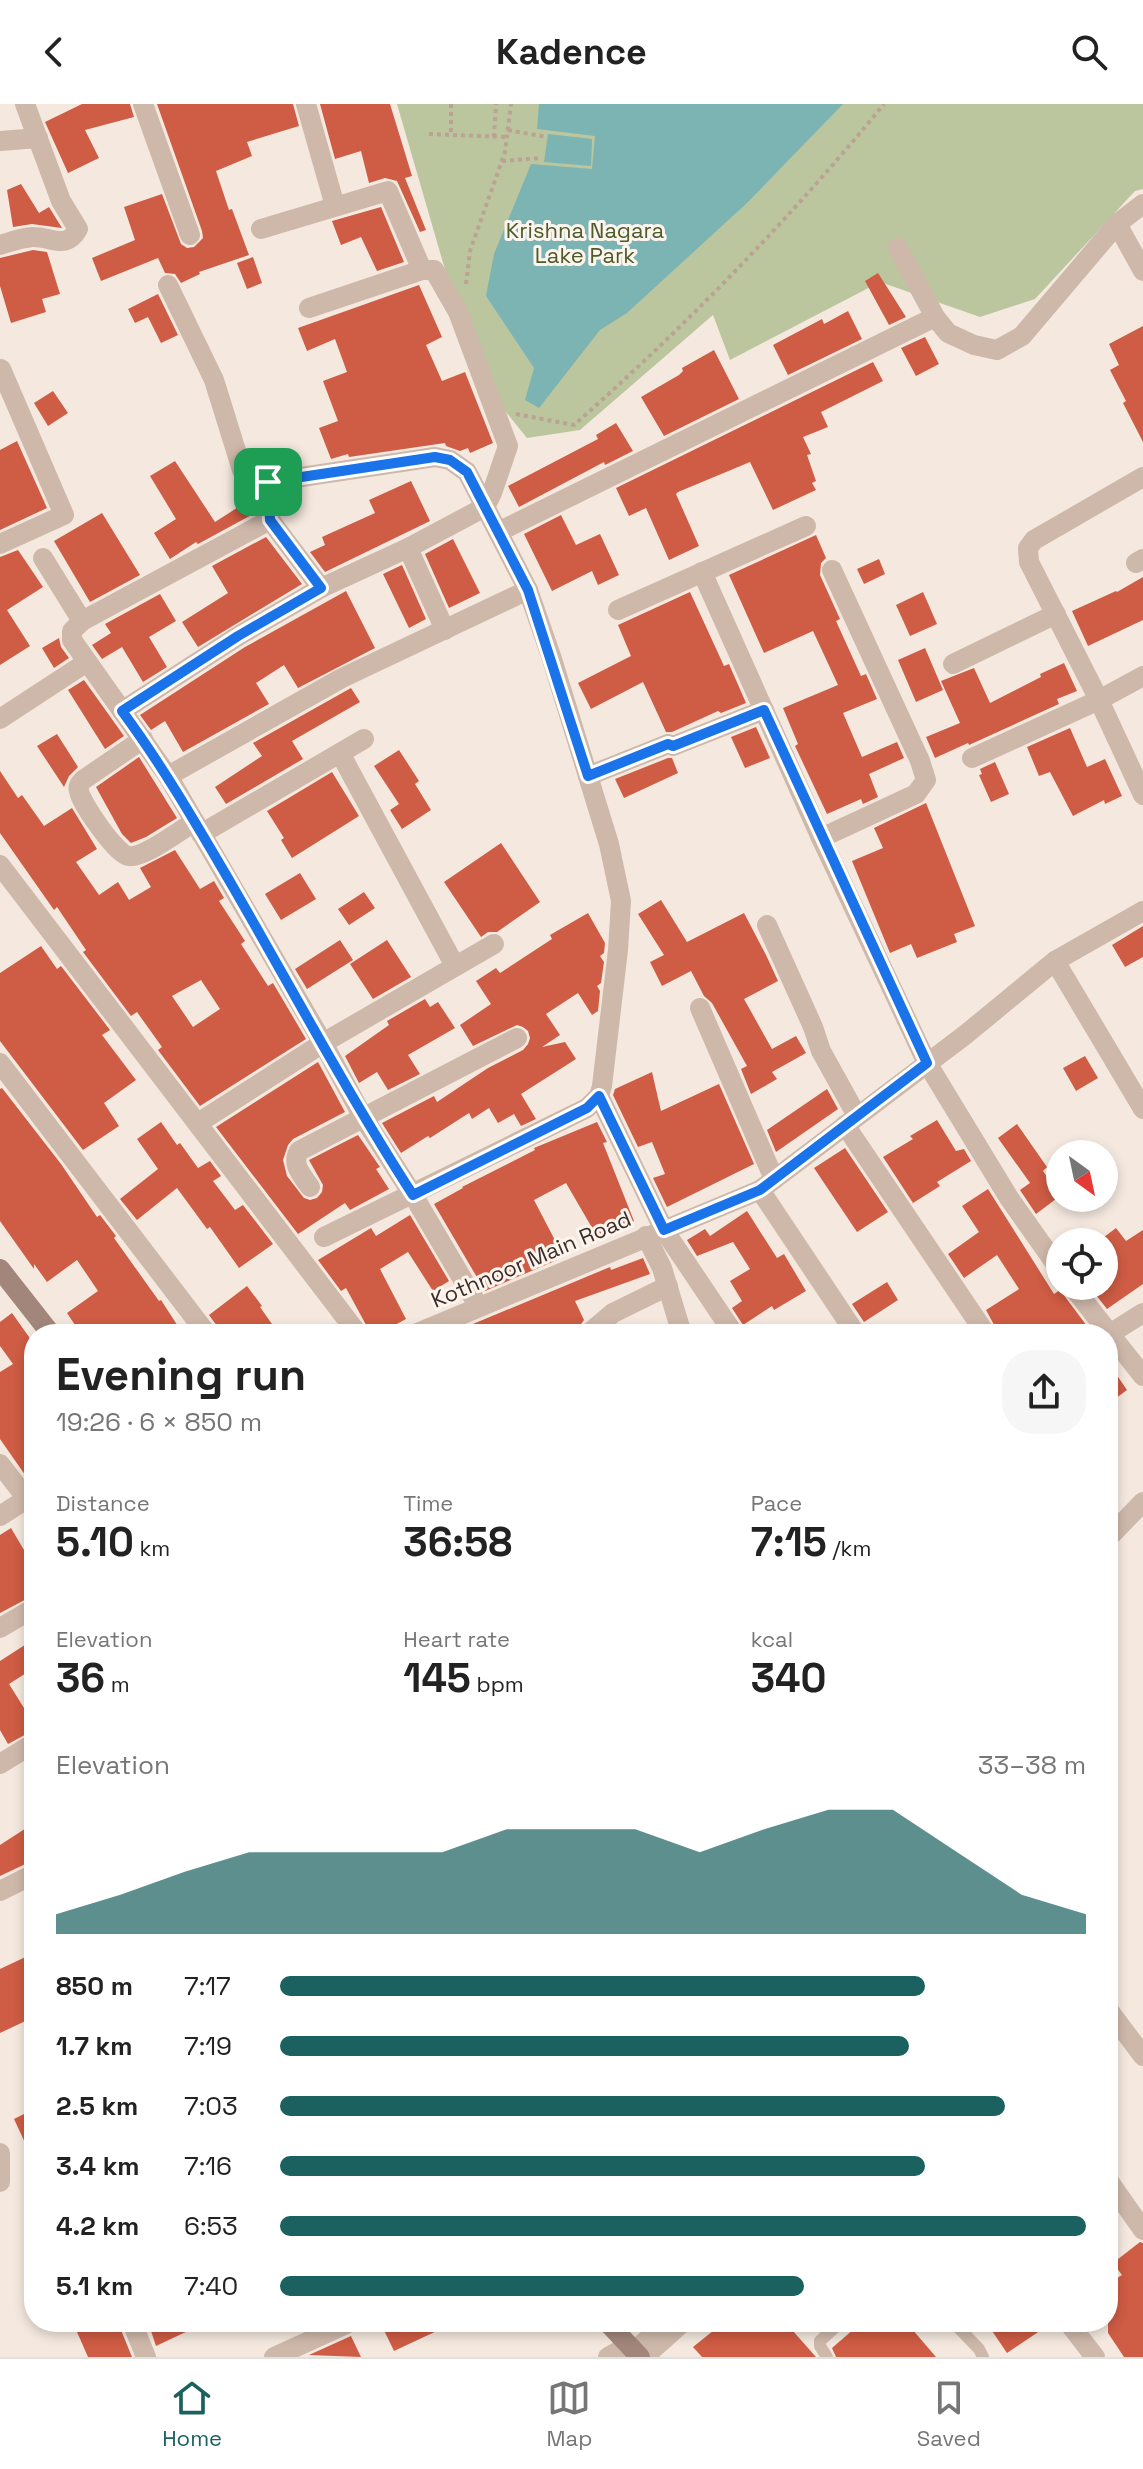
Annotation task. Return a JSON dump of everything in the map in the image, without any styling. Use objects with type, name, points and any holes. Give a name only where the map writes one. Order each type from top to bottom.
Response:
[{"type":"main road","points":[[0,1269],[43,1324]]},
{"type":"main road","points":[[617,2332],[636,2352]]},
{"type":"street","points":[[0,245],[34,237],[63,243],[73,237],[78,229],[61,201],[25,104]]},
{"type":"street","points":[[143,104],[190,235]]},
{"type":"street","points":[[306,104],[335,206]]},
{"type":"street","points":[[0,141],[38,138]]},
{"type":"street","points":[[261,229],[388,191],[422,270]]},
{"type":"street","points":[[898,248],[935,317],[948,333],[974,345],[997,350],[1022,336],[1117,224],[1143,204]]},
{"type":"street","points":[[1117,224],[1143,271]]},
{"type":"street","points":[[122,711],[238,636],[321,588],[408,548],[489,500],[508,446],[458,312],[434,270],[422,270],[309,308]]},
{"type":"street","points":[[168,285],[214,380],[242,470],[249,482],[268,482],[435,457],[450,460],[467,472],[489,500],[498,532],[528,590],[609,844],[621,901],[618,950],[599,1096],[587,1108],[324,1237]]},
{"type":"street","points":[[498,532],[935,317]]},
{"type":"street","points":[[0,544],[64,515],[1,369]]},
{"type":"street","points":[[1143,477],[1034,540],[1028,548],[1029,562],[1143,795]]},
{"type":"street","points":[[268,482],[270,520],[321,588]]},
{"type":"street","points":[[270,520],[82,621],[72,631],[72,640],[168,776],[363,1117],[479,1307]]},
{"type":"street","points":[[618,610],[806,526]]},
{"type":"street","points":[[408,548],[445,630]]},
{"type":"street","points":[[43,558],[82,621]]},
{"type":"street","points":[[821,838],[916,794],[926,780],[832,570]]},
{"type":"street","points":[[702,572],[821,838],[927,1063],[1009,1198],[1046,1250]]},
{"type":"street","points":[[168,776],[342,678],[528,590]]},
{"type":"street","points":[[953,664],[1056,614]]},
{"type":"street","points":[[0,719],[87,662]]},
{"type":"street","points":[[972,758],[1099,700],[1143,676]]},
{"type":"street","points":[[588,776],[764,710]]},
{"type":"street","points":[[143,739],[79,785],[79,792],[91,813],[117,850],[128,856],[143,854],[198,828],[364,739]]},
{"type":"street","points":[[340,753],[455,966]]},
{"type":"street","points":[[0,865],[350,1324]]},
{"type":"street","name":"Kothnoor Main Road","points":[[439,1324],[767,1185],[1055,961],[1143,911]]},
{"type":"street","points":[[767,925],[851,1121],[980,1324]]},
{"type":"street","points":[[198,1123],[323,1043],[494,944]]},
{"type":"street","points":[[1055,961],[1143,1109]]},
{"type":"street","points":[[700,1008],[767,1185],[850,1324]]},
{"type":"street","points":[[310,1187],[296,1166],[299,1151],[517,1038]]},
{"type":"street","points":[[0,1063],[199,1324]]},
{"type":"street","points":[[599,1096],[655,1233],[679,1324]]},
{"type":"street","points":[[655,1233],[726,1324]]},
{"type":"street","points":[[600,1324],[613,1313],[668,1286]]},
{"type":"street","points":[[1083,1300],[1101,1324]]},
{"type":"street","points":[[1118,1328],[1143,1313]]},
{"type":"street","points":[[1118,1345],[1143,1376]]},
{"type":"street","points":[[0,1464],[24,1489]]},
{"type":"street","points":[[0,1516],[24,1501]]},
{"type":"street","points":[[1118,1528],[1143,1502]]},
{"type":"street","points":[[0,1628],[24,1614]]},
{"type":"street","points":[[0,1764],[24,1749]]},
{"type":"street","points":[[0,1891],[24,1879]]},
{"type":"street","points":[[1118,2023],[1143,2056]]},
{"type":"street","points":[[0,2153],[0,2182]]},
{"type":"street","points":[[1118,2194],[1143,2230]]},
{"type":"street","points":[[136,2332],[146,2357]]},
{"type":"street","points":[[274,2357],[329,2332]]},
{"type":"street","points":[[608,2357],[636,2352],[667,2332]]},
{"type":"street","points":[[1076,2332],[1095,2357]]},
{"type":"lane","points":[[636,2352],[653,2332]]},
{"type":"lane","points":[[827,2357],[820,2341],[830,2332]]},
{"type":"lane","points":[[963,2332],[983,2357]]},
{"type":"path","points":[[451,104],[451,135]]},
{"type":"path","points":[[494,137],[496,104]]},
{"type":"path","points":[[465,290],[470,251],[502,161],[511,104]]},
{"type":"path","points":[[516,414],[574,425],[640,366],[782,221],[884,104]]},
{"type":"path","points":[[508,130],[546,137]]},
{"type":"path","points":[[429,134],[507,137]]},
{"type":"path","points":[[502,161],[541,158]]},
{"type":"green space","name":"Krishna Nagara Lake Park","points":[[397,104],[1143,104],[1143,189],[1135,191],[1035,299],[980,317],[880,282],[730,360],[713,315],[580,430],[527,438],[497,401],[446,273]]},
{"type":"water","points":[[539,104],[843,104],[747,203],[627,313],[600,330],[539,408],[525,400],[534,368],[486,296],[494,254],[531,164],[592,169],[595,136],[537,129]]},
{"type":"water","points":[[548,134],[592,139],[591,166],[544,162]]},
{"type":"building","points":[[82,104],[130,104],[134,117],[85,130],[99,158],[68,173],[45,122]]},
{"type":"building","points":[[157,104],[293,104],[299,126],[247,142],[252,156],[216,171],[249,255],[199,272],[181,283],[175,274],[165,273],[158,258],[101,281],[92,258],[135,240],[124,207],[162,194],[181,244],[187,248],[194,247],[203,238]]},
{"type":"building","points":[[320,104],[390,104],[412,176],[405,178],[426,230],[420,232],[397,181],[385,178],[369,183],[361,151],[335,159]]},
{"type":"building","points":[[21,184],[39,213],[49,207],[62,228],[32,224],[13,227],[7,190]]},
{"type":"building","points":[[381,207],[404,262],[377,271],[361,237],[341,245],[332,221]]},
{"type":"building","points":[[33,250],[47,252],[60,294],[42,299],[46,312],[11,323],[0,286],[0,258]]},
{"type":"building","points":[[253,257],[262,283],[247,289],[237,263]]},
{"type":"building","points":[[878,273],[906,317],[889,325],[865,281]]},
{"type":"building","points":[[419,285],[442,337],[426,345],[442,381],[465,372],[493,443],[470,453],[468,448],[460,451],[445,443],[349,457],[348,454],[331,459],[319,428],[338,421],[323,381],[347,372],[335,339],[307,351],[298,328]]},
{"type":"building","points":[[158,294],[178,335],[161,343],[148,317],[135,323],[128,309]]},
{"type":"building","points":[[848,311],[862,339],[788,375],[773,345],[822,319],[824,324]]},
{"type":"building","points":[[1143,326],[1143,442],[1110,370],[1119,365],[1109,344]]},
{"type":"building","points":[[925,337],[939,364],[916,376],[901,348]]},
{"type":"building","points":[[714,350],[739,399],[664,436],[641,397]]},
{"type":"building","points":[[873,362],[883,381],[821,412],[828,427],[803,437],[811,454],[807,455],[816,490],[773,510],[750,462],[678,492],[676,494],[699,546],[669,560],[646,508],[629,516],[616,488]]},
{"type":"building","points":[[53,391],[68,413],[48,426],[34,403]]},
{"type":"building","points":[[616,423],[633,451],[605,465],[604,462],[519,507],[508,486],[598,439],[596,435]]},
{"type":"building","points":[[17,441],[47,508],[0,530],[0,450]]},
{"type":"building","points":[[175,461],[215,522],[254,497],[257,512],[198,544],[196,542],[170,559],[154,533],[176,519],[150,476]]},
{"type":"building","points":[[411,481],[430,521],[325,572],[310,552],[325,545],[322,537],[375,513],[369,500]]},
{"type":"building","points":[[102,513],[140,575],[90,602],[54,541]]},
{"type":"building","points":[[561,515],[576,545],[600,534],[619,575],[598,585],[592,571],[552,591],[524,534]]},
{"type":"building","points":[[816,535],[826,558],[821,563],[820,575],[840,619],[836,621],[861,676],[866,674],[877,699],[843,713],[862,757],[897,742],[904,758],[869,774],[878,797],[863,804],[861,799],[827,814],[795,746],[798,744],[783,708],[838,685],[813,631],[764,653],[729,575]]},
{"type":"building","points":[[266,537],[302,584],[198,647],[182,622],[228,593],[212,566]]},
{"type":"building","points":[[453,539],[480,593],[449,608],[425,554]]},
{"type":"building","points":[[18,550],[43,587],[7,610],[30,646],[0,665],[0,557]]},
{"type":"building","points":[[879,559],[885,574],[864,584],[857,569]]},
{"type":"building","points":[[402,565],[426,619],[409,628],[383,574]]},
{"type":"building","points":[[1143,577],[1143,620],[1088,646],[1072,611]]},
{"type":"building","points":[[346,591],[375,648],[298,688],[284,665],[256,683],[269,704],[183,752],[165,721],[151,730],[140,715],[245,647]]},
{"type":"building","points":[[690,592],[724,666],[729,664],[746,703],[721,713],[718,711],[672,732],[666,732],[643,682],[591,709],[578,683],[631,656],[618,625]]},
{"type":"building","points":[[923,592],[937,624],[910,636],[896,605]]},
{"type":"building","points":[[160,594],[176,621],[149,637],[167,667],[143,682],[122,647],[102,659],[92,645],[111,633],[105,624]]},
{"type":"building","points":[[59,638],[69,658],[54,668],[42,648]]},
{"type":"building","points":[[925,648],[943,690],[916,702],[898,660]]},
{"type":"building","points":[[1064,663],[1077,691],[1057,699],[1059,704],[935,758],[926,737],[960,723],[941,681],[974,668],[990,703]]},
{"type":"building","points":[[84,680],[124,736],[105,749],[68,690]]},
{"type":"building","points":[[351,688],[360,702],[292,741],[303,759],[226,804],[215,787],[262,756],[253,743]]},
{"type":"building","points":[[756,727],[770,758],[745,768],[731,737]]},
{"type":"building","points":[[1070,728],[1087,767],[1105,759],[1122,796],[1105,804],[1104,800],[1073,816],[1050,772],[1039,776],[1027,747]]},
{"type":"building","points":[[57,734],[78,767],[64,787],[37,746]]},
{"type":"building","points":[[399,750],[419,781],[415,784],[431,810],[402,829],[390,810],[399,804],[374,766]]},
{"type":"building","points":[[139,757],[177,818],[131,843],[122,834],[96,787]]},
{"type":"building","points":[[672,758],[678,773],[624,798],[615,779]]},
{"type":"building","points":[[995,762],[1009,794],[991,802],[979,775],[982,774],[980,769]]},
{"type":"building","points":[[0,771],[18,798],[22,795],[44,826],[72,808],[97,849],[76,862],[99,895],[118,882],[129,900],[151,887],[140,868],[175,850],[200,889],[214,881],[224,898],[219,901],[245,941],[241,944],[268,986],[273,983],[306,1039],[200,1106],[158,1050],[162,1047],[137,1012],[131,1016],[83,952],[86,950],[57,907],[54,910],[0,833]],"holes":[[[201,980],[220,1009],[193,1027],[172,996]]]},
{"type":"building","points":[[332,772],[359,816],[292,858],[267,811]]},
{"type":"building","points":[[926,803],[975,926],[954,934],[957,942],[917,958],[911,944],[890,953],[852,861],[883,848],[874,828]]},
{"type":"building","points":[[501,843],[540,902],[497,932],[488,932],[481,937],[444,882]]},
{"type":"building","points":[[300,873],[316,899],[281,920],[265,894]]},
{"type":"building","points":[[364,892],[375,908],[349,925],[338,909]]},
{"type":"building","points":[[661,900],[687,942],[744,913],[766,955],[778,981],[744,999],[772,1049],[796,1036],[806,1053],[772,1072],[777,1079],[751,1094],[741,1069],[747,1066],[691,971],[662,986],[650,962],[664,955],[638,914]]},
{"type":"building","points":[[588,913],[605,943],[604,953],[600,956],[604,962],[601,983],[597,986],[600,991],[598,1011],[592,1015],[578,993],[546,1014],[560,1035],[542,1047],[565,1042],[576,1059],[521,1094],[536,1119],[521,1126],[514,1114],[498,1123],[489,1108],[472,1119],[469,1113],[401,1153],[382,1123],[434,1096],[437,1102],[528,1044],[528,1031],[517,1025],[473,1046],[460,1025],[491,1004],[476,981],[496,968],[500,973],[552,939],[550,935]]},
{"type":"building","points":[[1143,926],[1143,957],[1125,967],[1112,945]]},
{"type":"building","points":[[340,940],[353,960],[307,989],[295,969]]},
{"type":"building","points":[[387,940],[411,977],[373,999],[350,964]]},
{"type":"building","points":[[41,946],[57,969],[61,966],[110,1030],[102,1035],[136,1080],[104,1103],[119,1126],[83,1150],[0,1041],[0,973]]},
{"type":"building","points":[[425,999],[430,1007],[438,1002],[455,1028],[408,1055],[420,1074],[388,1090],[377,1072],[359,1083],[345,1056],[389,1025],[387,1021]]},
{"type":"building","points":[[1085,1056],[1098,1078],[1076,1091],[1063,1068]]},
{"type":"building","points":[[318,1062],[345,1112],[293,1139],[283,1160],[287,1176],[304,1198],[317,1198],[323,1185],[309,1160],[358,1135],[380,1167],[376,1169],[389,1189],[350,1210],[345,1203],[298,1234],[216,1127]]},
{"type":"building","points":[[652,1072],[661,1111],[719,1084],[754,1164],[667,1207],[653,1178],[665,1174],[652,1142],[638,1147],[613,1095],[615,1089]]},
{"type":"building","points":[[0,1089],[61,1164],[97,1217],[100,1215],[116,1236],[114,1238],[177,1324],[74,1324],[67,1313],[98,1291],[77,1260],[47,1282],[0,1221]]},
{"type":"building","points":[[827,1089],[838,1109],[776,1152],[767,1130]]},
{"type":"building","points":[[937,1120],[956,1151],[964,1149],[971,1161],[937,1182],[940,1186],[913,1203],[883,1157]]},
{"type":"building","points":[[161,1122],[198,1168],[210,1161],[221,1176],[213,1181],[235,1210],[243,1205],[273,1244],[239,1268],[177,1188],[137,1220],[120,1199],[158,1169],[137,1139]]},
{"type":"building","points":[[597,1122],[634,1221],[598,1238],[566,1183],[534,1200],[559,1248],[553,1251],[557,1260],[485,1291],[434,1204],[534,1148]]},
{"type":"building","points":[[1017,1124],[1046,1166],[1043,1171],[1046,1175],[1046,1206],[1036,1214],[1020,1190],[1030,1183],[998,1138]]},
{"type":"building","points":[[845,1148],[888,1212],[857,1232],[814,1168]]},
{"type":"building","points":[[988,1189],[1046,1281],[1046,1300],[1068,1300],[1086,1324],[994,1324],[986,1310],[1019,1289],[997,1255],[964,1278],[948,1254],[979,1232],[962,1206]]},
{"type":"building","points":[[747,1211],[777,1258],[784,1254],[806,1291],[742,1324],[732,1308],[742,1301],[730,1281],[750,1269],[733,1242],[697,1256],[687,1240],[705,1229],[710,1236]]},
{"type":"building","points":[[410,1215],[449,1281],[433,1291],[408,1252],[380,1269],[406,1319],[397,1324],[366,1324],[346,1288],[341,1291],[318,1260],[371,1228],[376,1236]]},
{"type":"building","points":[[1143,1230],[1143,1284],[1107,1309],[1100,1300],[1118,1300],[1118,1231],[1126,1241]]},
{"type":"building","points":[[643,1258],[650,1274],[575,1301],[584,1320],[581,1324],[473,1324],[610,1267],[611,1270]]},
{"type":"building","points":[[887,1282],[898,1300],[864,1322],[852,1304]]},
{"type":"building","points":[[247,1286],[272,1324],[216,1324],[209,1315]]},
{"type":"building","points":[[12,1313],[24,1330],[24,1473],[0,1439],[0,1372],[13,1364],[0,1346],[0,1322]]},
{"type":"building","points":[[1118,1377],[1127,1390],[1118,1397]]},
{"type":"building","points":[[11,1528],[24,1550],[24,1600],[0,1613],[0,1535]]},
{"type":"building","points":[[24,1646],[24,1674],[9,1684],[24,1708],[24,1735],[8,1744],[0,1730],[0,1661]]},
{"type":"building","points":[[24,1829],[24,1865],[0,1876],[0,1845]]},
{"type":"building","points":[[24,1958],[24,2022],[0,2033],[0,1969]]},
{"type":"building","points":[[24,2114],[24,2140],[14,2119]]},
{"type":"building","points":[[1140,2242],[1143,2243],[1143,2357],[1124,2357],[1108,2333],[1118,2332],[1118,2278],[1122,2275],[1118,2270],[1118,2259]]},
{"type":"building","points":[[77,2332],[122,2332],[132,2357],[88,2357]]},
{"type":"building","points":[[151,2332],[186,2332],[156,2346]]},
{"type":"building","points":[[385,2332],[435,2332],[394,2351]]},
{"type":"building","points":[[712,2332],[794,2332],[816,2357],[702,2357],[693,2347]]},
{"type":"building","points":[[850,2332],[915,2332],[936,2357],[836,2357],[832,2348]]},
{"type":"building","points":[[993,2332],[1038,2332],[1007,2353]]},
{"type":"building","points":[[351,2336],[361,2357],[309,2355]]},
{"type":"route","points":[[435,457],[450,460],[467,472],[528,590],[588,776],[764,710],[927,1063],[760,1190],[664,1230],[599,1096],[587,1108],[413,1195],[363,1117],[168,776],[122,711],[238,636],[321,588],[270,520],[268,482],[435,457]]}]
